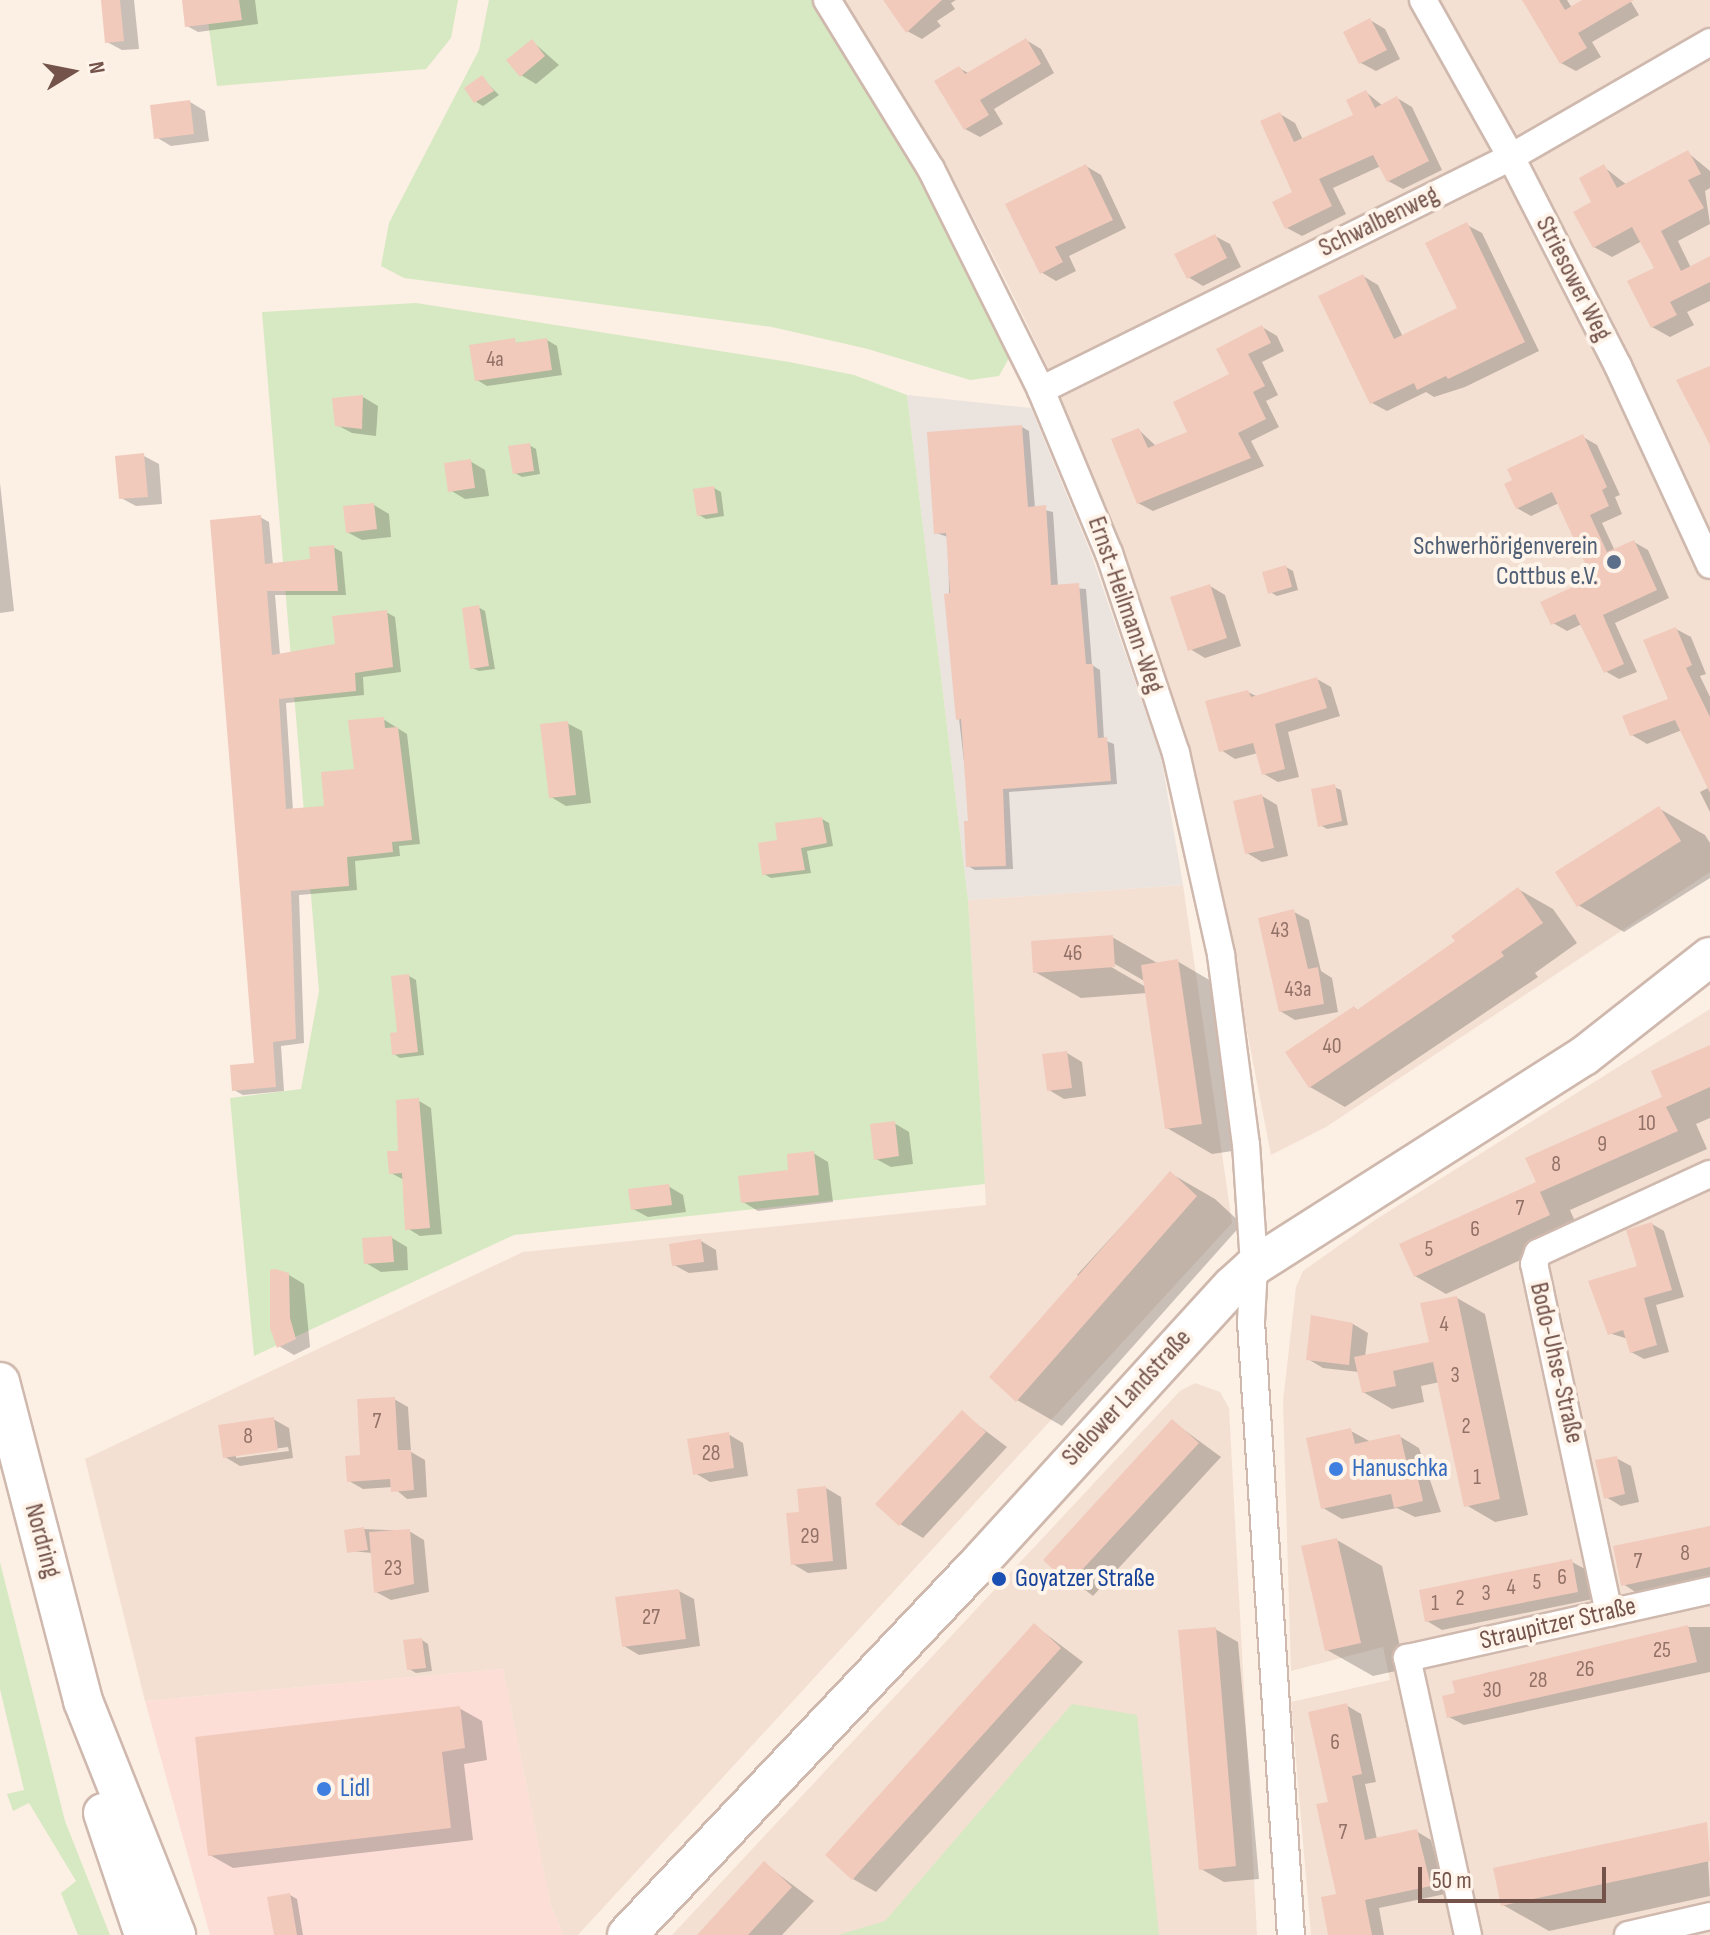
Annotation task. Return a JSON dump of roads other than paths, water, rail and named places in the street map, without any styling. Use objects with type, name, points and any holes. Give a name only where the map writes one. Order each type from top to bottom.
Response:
[{"type":"main road","name":"Sielower Landstraße","points":[[627,1935],[1254,1266],[1584,1056],[1710,957]]},
{"type":"main road","name":"Nordring","points":[[0,1382],[83,1701],[176,1935]]},
{"type":"main road","name":"Nordring","points":[[83,1701],[90,1769],[144,1935]]},
{"type":"street","name":"Ernst-Heilmann-Weg","points":[[827,0],[931,169],[1041,390],[1109,553],[1176,753],[1221,955],[1246,1144],[1254,1266]]},
{"type":"street","name":"Striesower Weg","points":[[1423,0],[1511,157],[1618,366],[1710,565]]},
{"type":"street","name":"Schwalbenweg","points":[[1041,390],[1511,157],[1710,42]]},
{"type":"street","name":"Bodo-Uhse-Straße","points":[[1609,1613],[1534,1264],[1538,1253],[1710,1174]]},
{"type":"street","points":[[1254,1266],[1251,1322],[1291,1935]]},
{"type":"street","name":"Straupitzer Straße","points":[[1468,1935],[1407,1658],[1710,1590]]},
{"type":"street","points":[[1628,1935],[1710,1916]]},
{"type":"place","name":"Schwerhörigenverein Cottbus e.V.","points":[[1614,562]]},
{"type":"place","name":"Hanuschka","points":[[1336,1469]]},
{"type":"place","name":"Goyatzer Straße","points":[[999,1579]]},
{"type":"place","name":"Lidl","points":[[324,1789]]}]
